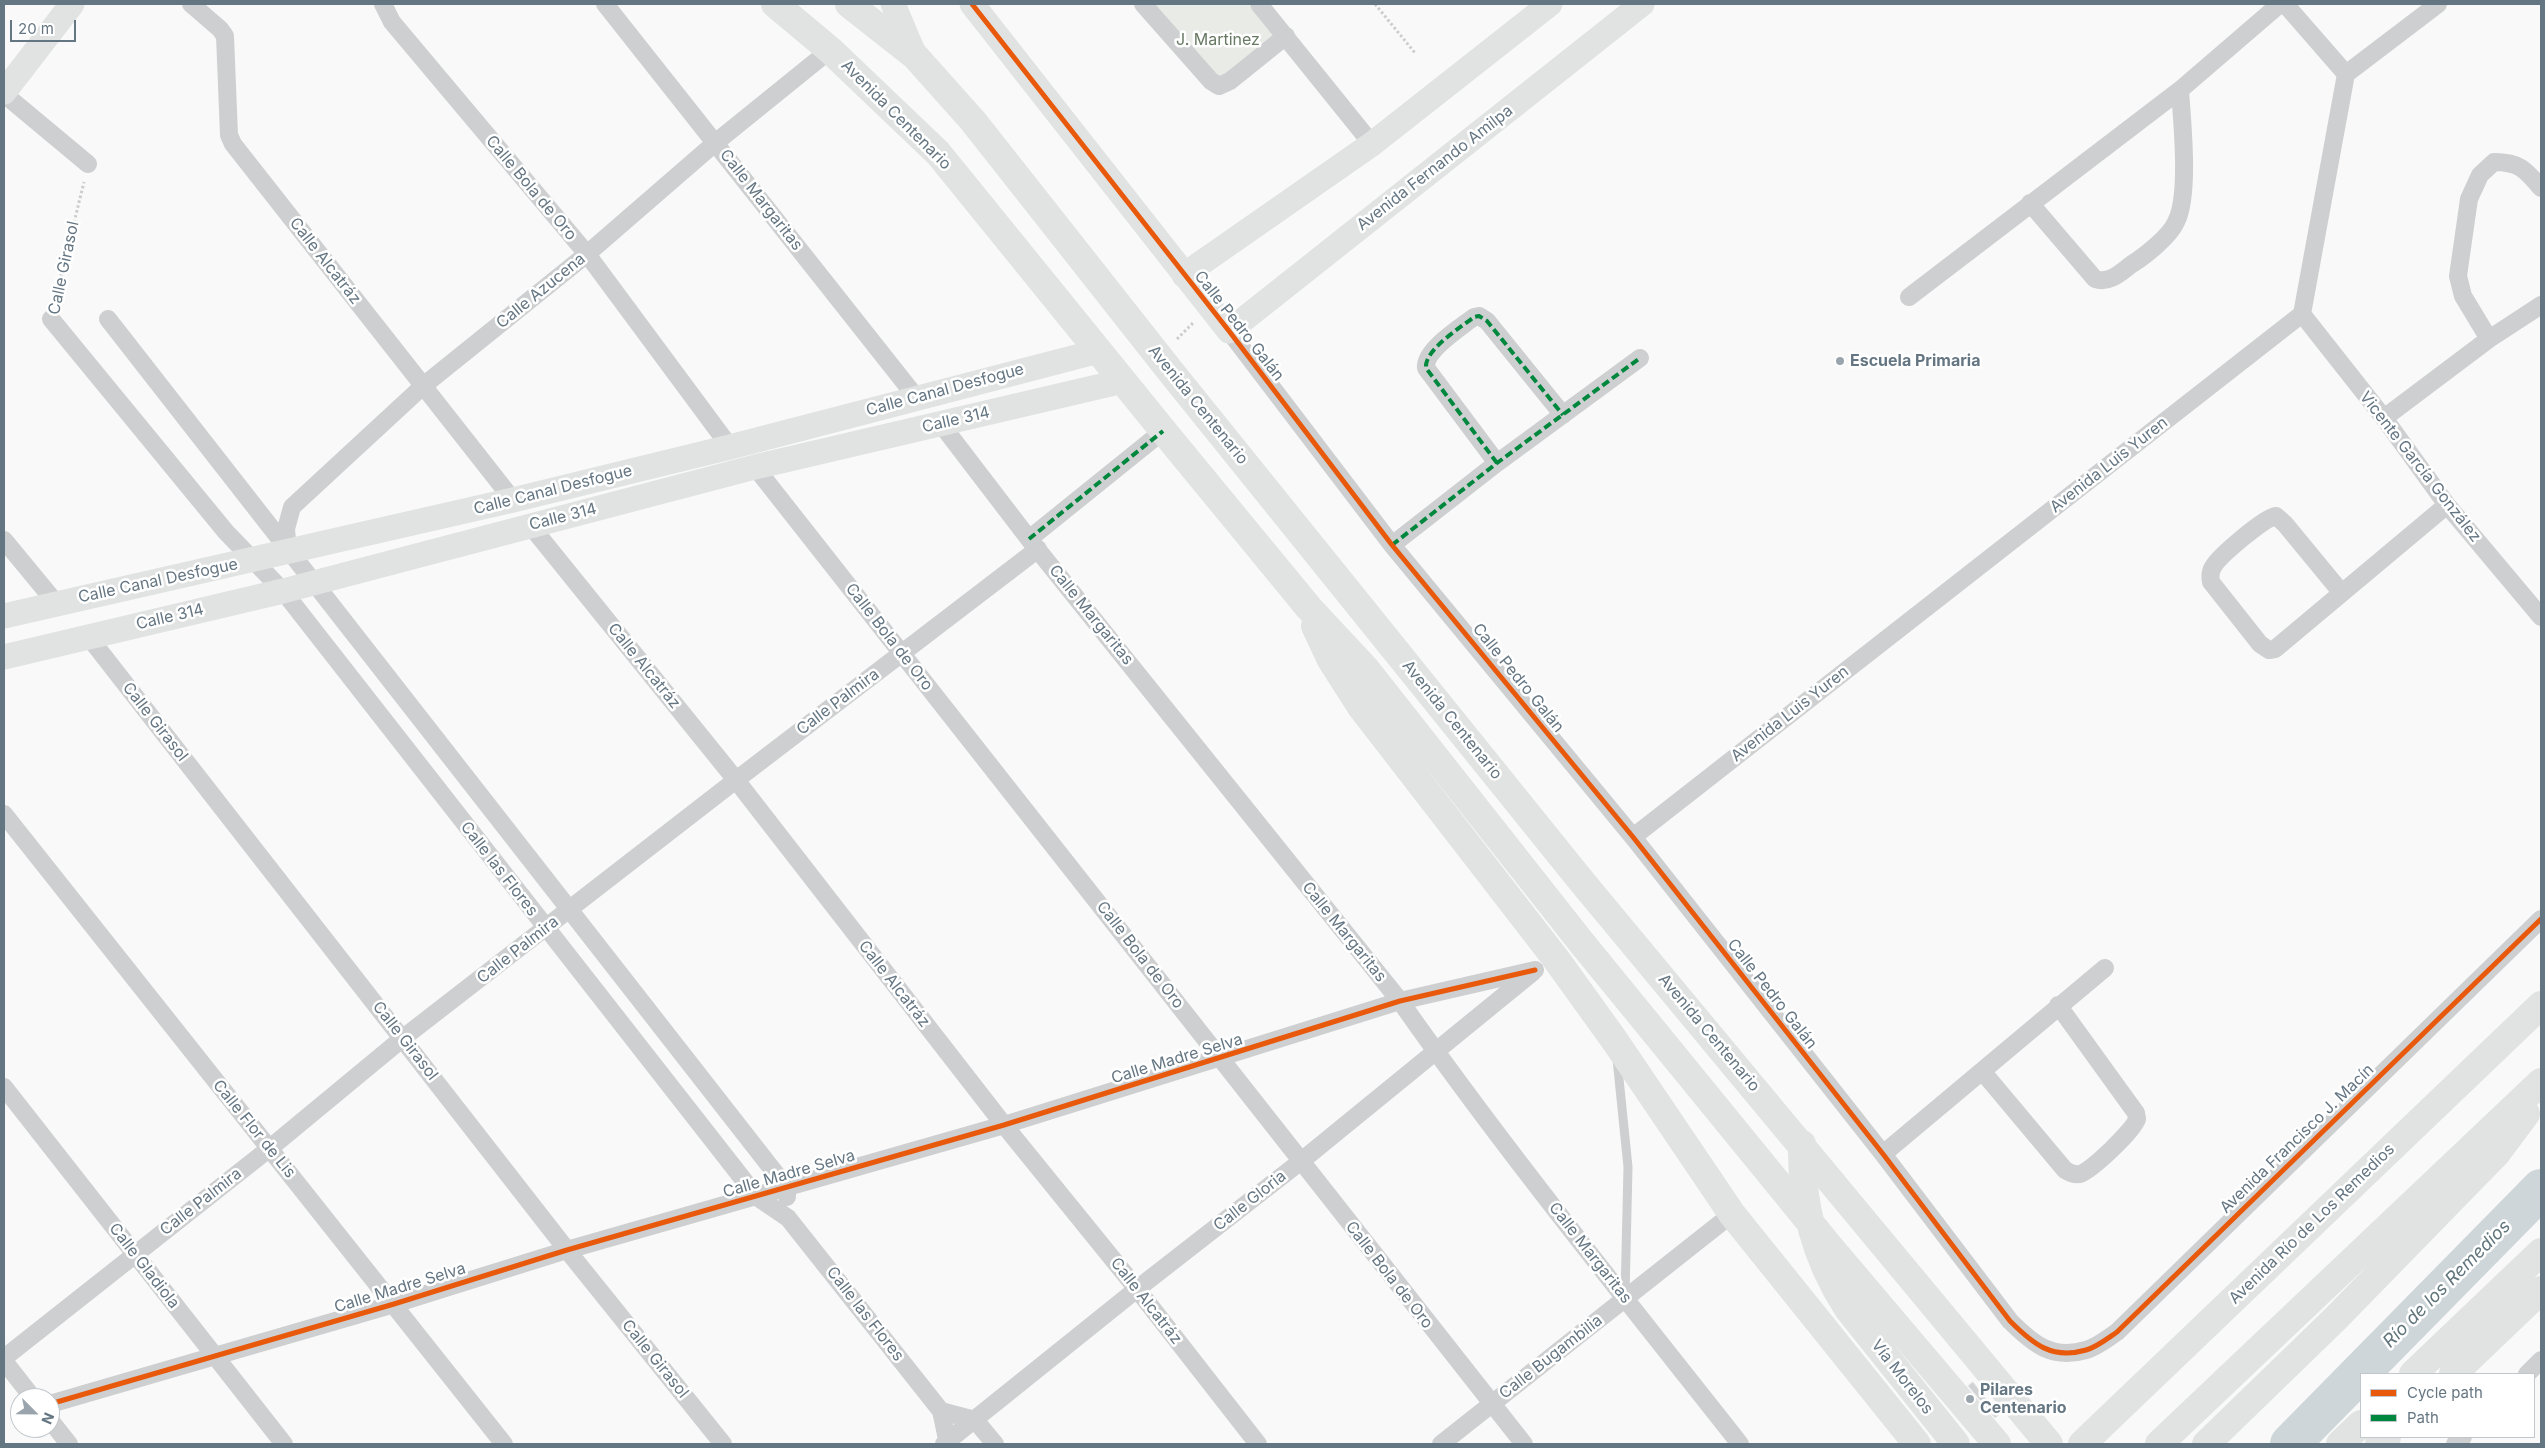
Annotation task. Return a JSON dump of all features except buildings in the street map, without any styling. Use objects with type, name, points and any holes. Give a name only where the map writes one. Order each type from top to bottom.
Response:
[{"type":"main road","name":"Avenida Centenario","points":[[776,4],[830,50],[938,153],[1309,608],[1365,668],[1581,942],[1830,1247],[1997,1444]]},
{"type":"main road","name":"Avenida Centenario","points":[[849,4],[916,56],[973,121],[1158,356],[1583,883],[1802,1144],[2049,1444]]},
{"type":"main road","name":"Avenida Centenario","points":[[1309,608],[1318,635],[1331,660],[1361,707],[1546,965],[1615,1042],[1732,1214],[1917,1444]]},
{"type":"main road","name":"Avenida Río de Los Remedios","points":[[2082,1444],[2541,1005]]},
{"type":"main road","points":[[2159,1444],[2541,1082]]},
{"type":"main road","points":[[2206,1444],[2335,1319],[2497,1153],[2541,1092]]},
{"type":"main road","name":"Vía Morelos","points":[[1802,1144],[1804,1194],[1810,1226],[1824,1266],[1848,1309],[1956,1444]]},
{"type":"main road","points":[[2414,1373],[2541,1252]]},
{"type":"main road","points":[[2454,1373],[2541,1290]]},
{"type":"main road","points":[[2026,1416],[2026,1444]]},
{"type":"main road","points":[[2340,1444],[2360,1425]]},
{"type":"street","points":[[72,4],[4,93],[88,164]]},
{"type":"street","name":"Calle Alcatráz","points":[[191,4],[220,29],[224,36],[231,141],[513,500]]},
{"type":"street","name":"Calle Bola de Oro","points":[[383,4],[392,22],[587,254],[730,447]]},
{"type":"street","name":"Calle Margaritas","points":[[605,4],[916,397]]},
{"type":"street","points":[[893,4],[916,56]]},
{"type":"street","name":"Calle Pedro Galán","points":[[972,4],[1228,331],[1392,545],[1632,837],[1883,1154],[2010,1321],[2031,1342],[2057,1353]]},
{"type":"street","points":[[1144,4],[1211,81],[1219,86],[1230,81],[1286,36]]},
{"type":"street","points":[[1259,4],[1372,144]]},
{"type":"street","points":[[1184,275],[1372,144],[1550,4]]},
{"type":"street","name":"Avenida Fernando Amilpa","points":[[1228,331],[1642,4]]},
{"type":"street","points":[[1909,297],[2180,90],[2280,4]]},
{"type":"street","points":[[2285,4],[2346,74]]},
{"type":"street","points":[[2302,314],[2346,74],[2438,4]]},
{"type":"street","name":"Calle Azucena","points":[[288,552],[286,529],[292,507],[423,386],[587,254],[715,142],[830,50]]},
{"type":"street","points":[[2030,203],[2095,279],[2107,280],[2143,257],[2173,228],[2178,218],[2184,180],[2180,90]]},
{"type":"street","points":[[2490,339],[2463,296],[2458,276],[2469,199],[2480,175],[2494,162],[2512,162],[2527,171],[2541,188]]},
{"type":"street","points":[[2384,418],[2490,339],[2541,305]]},
{"type":"street","name":"Vicente García González","points":[[2302,314],[2384,418],[2447,505],[2541,617]]},
{"type":"street","name":"Avenida Luis Yuren","points":[[1632,837],[2302,314]]},
{"type":"street","points":[[1497,463],[1426,368],[1425,363],[1430,353],[1474,317],[1479,316],[1487,321],[1563,415]]},
{"type":"street","name":"Calle Girasol","points":[[51,319],[252,561]]},
{"type":"street","name":"Calle las Flores","points":[[108,319],[288,552],[571,909],[786,1188]]},
{"type":"street","name":"Calle Canal Desfogue","points":[[4,616],[513,500],[730,447],[916,397],[1099,351]]},
{"type":"street","points":[[1392,545],[1497,463],[1640,358]]},
{"type":"street","name":"Calle 314","points":[[4,658],[88,636],[283,591],[755,467],[1123,382]]},
{"type":"street","name":"Calle Margaritas","points":[[941,424],[1033,544],[1400,1001],[1436,1052],[1625,1299],[1740,1444]]},
{"type":"street","name":"Calle Palmira","points":[[4,1359],[270,1148],[404,1038],[736,780],[902,654],[1163,431]]},
{"type":"street","name":"Calle Bola de Oro","points":[[755,467],[1222,1058],[1300,1162],[1524,1444]]},
{"type":"street","points":[[2341,592],[2285,524],[2276,516],[2265,520],[2218,561],[2210,572],[2211,582],[2260,644],[2269,650],[2280,646],[2341,592],[2447,505]]},
{"type":"street","name":"Calle Alcatráz","points":[[530,525],[736,780],[1004,1125],[1137,1289],[1258,1444]]},
{"type":"street","points":[[4,540],[56,603]]},
{"type":"street","name":"Calle las Flores","points":[[252,561],[283,591],[757,1197],[788,1218],[941,1411],[946,1444]]},
{"type":"street","name":"Calle Girasol","points":[[88,636],[404,1038],[567,1250],[724,1444]]},
{"type":"street","name":"Calle Flor de Lis","points":[[4,814],[504,1444]]},
{"type":"street","name":"Avenida Francisco J. Macín","points":[[2057,1353],[2087,1350],[2117,1332],[2541,919]]},
{"type":"street","name":"Calle Madre Selva","points":[[60,1401],[394,1304],[567,1250],[1004,1125],[1400,1001],[1546,965]]},
{"type":"street","name":"Calle Gloria","points":[[946,1444],[1137,1289],[1300,1162],[1546,965]]},
{"type":"street","points":[[1883,1154],[2104,968]]},
{"type":"street","points":[[1982,1071],[2065,1170],[2072,1173],[2084,1172],[2124,1138],[2135,1126],[2136,1113],[2058,1005]]},
{"type":"street","name":"Calle Gladiola","points":[[4,1087],[284,1444]]},
{"type":"street","points":[[786,1188],[788,1218]]},
{"type":"street","name":"Calle Bugambilia","points":[[1441,1444],[1732,1214]]},
{"type":"street","points":[[4,1359],[26,1388]]},
{"type":"street","points":[[2528,1373],[2541,1360]]},
{"type":"street","points":[[941,1411],[975,1420],[994,1444]]},
{"type":"street","points":[[60,1433],[69,1444]]},
{"type":"lane","points":[[1615,1042],[1628,1167],[1625,1299]]},
{"type":"path","points":[[1375,4],[1415,53]]},
{"type":"path","points":[[1158,356],[1209,308]]},
{"type":"green space","name":"J. Martinez","points":[[1141,4],[1248,4],[1277,41],[1211,90]]},
{"type":"waterway","name":"Río de los Remedios","points":[[2290,1444],[2541,1189]]},
{"type":"marked path","points":[[1497,463],[1426,368],[1431,354],[1452,333],[1474,317],[1479,316],[1487,321],[1563,415]]},
{"type":"marked path","points":[[1392,545],[1497,463],[1640,358]]},
{"type":"marked path","points":[[1029,539],[1163,431]]},
{"type":"cycle path","points":[[972,4],[1229,331],[1392,545],[1633,837],[1883,1154],[2010,1321],[2035,1343],[2053,1351],[2074,1353],[2094,1347],[2117,1332],[2541,919]]},
{"type":"cycle path","points":[[60,1401],[394,1304],[567,1250],[1004,1125],[1400,1001],[1535,970]]},
{"type":"place","name":"Escuela Primaria","points":[[1840,361]]},
{"type":"place","name":"Pilares Centenario","points":[[1970,1399]]}]
